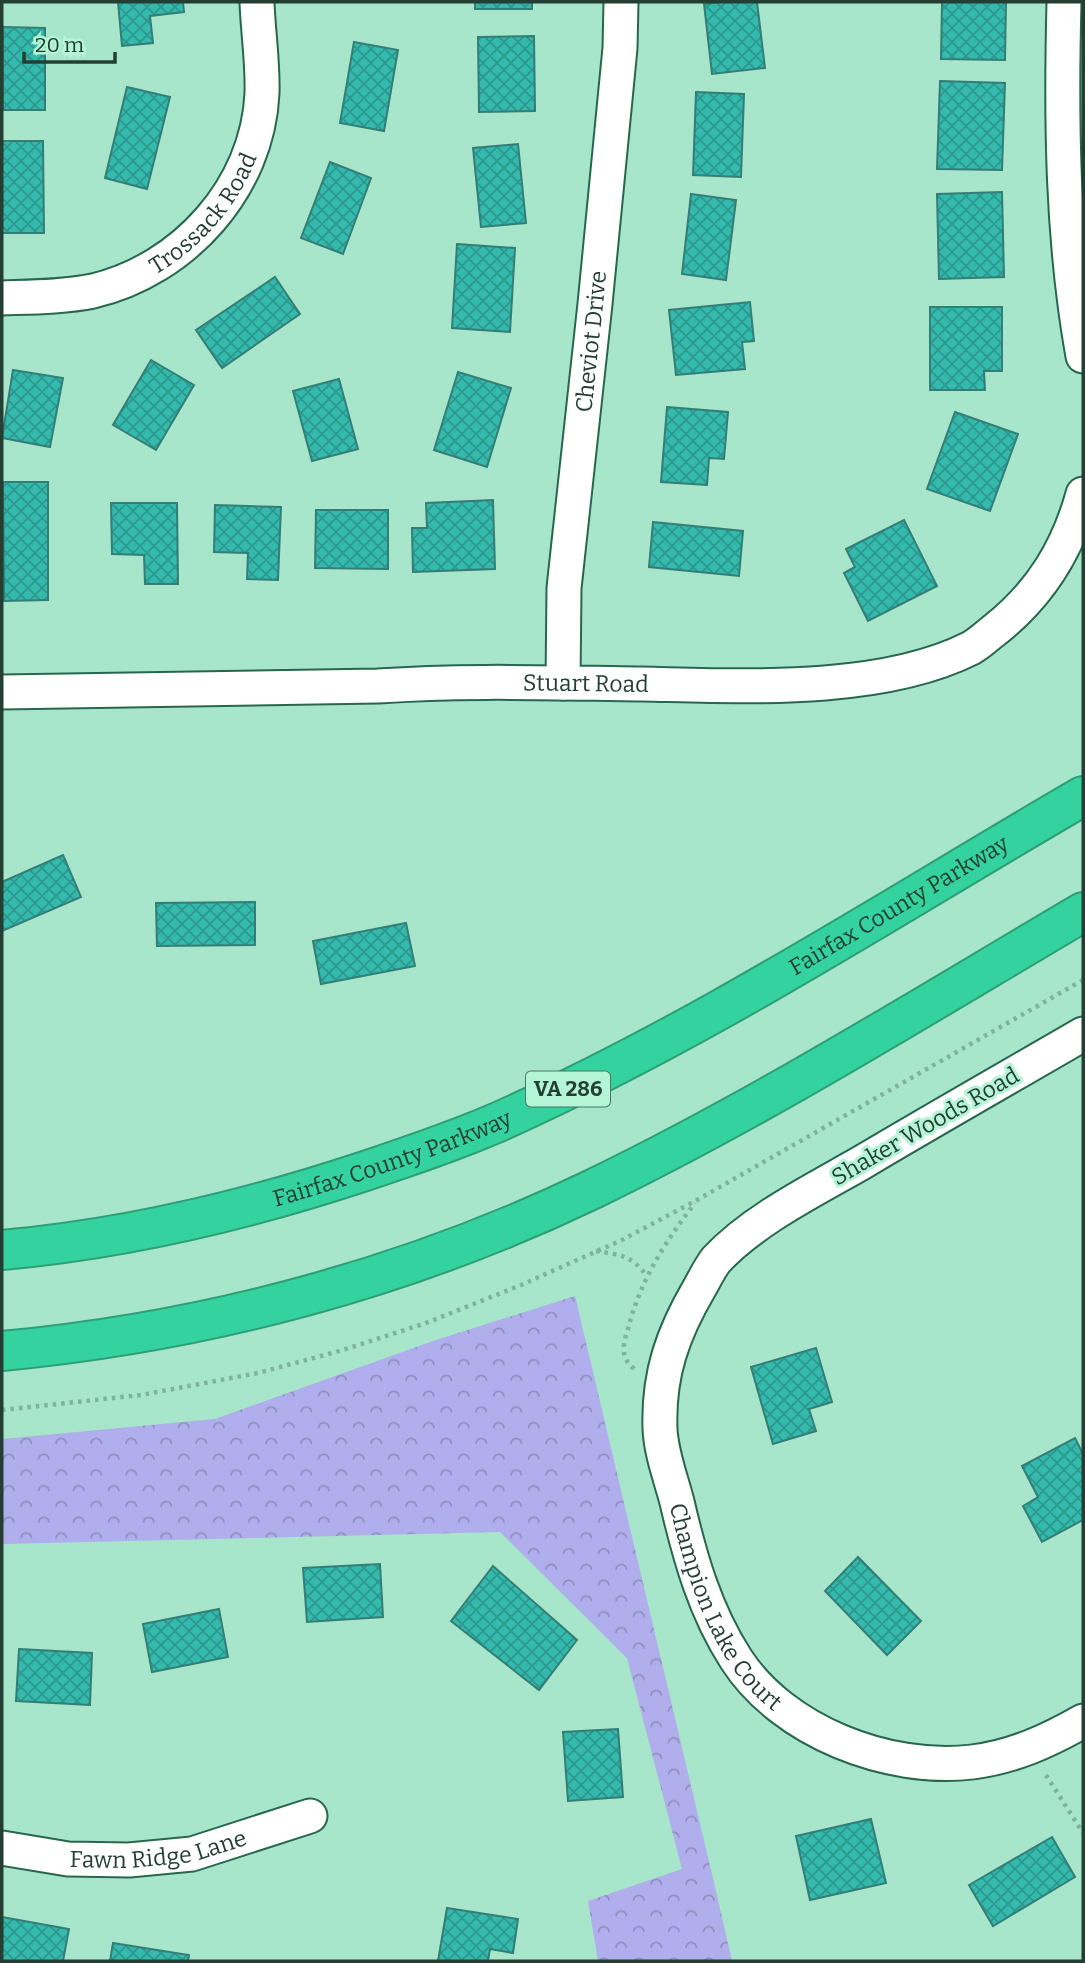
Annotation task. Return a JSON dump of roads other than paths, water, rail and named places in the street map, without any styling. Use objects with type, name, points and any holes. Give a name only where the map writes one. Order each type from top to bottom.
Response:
[{"type":"highway","name":"Fairfax County Parkway","points":[[2,1250],[102,1238],[250,1207],[413,1155],[493,1124],[639,1054],[1083,796]]},
{"type":"highway","points":[[2,1351],[68,1345],[127,1335],[284,1302],[392,1270],[496,1230],[591,1190],[692,1139],[1083,912]]},
{"type":"street","name":"Trossack Road","points":[[2,298],[57,296],[93,291],[132,278],[167,259],[199,233],[223,204],[243,170],[256,131],[262,93],[257,2]]},
{"type":"street","name":"Cheviot Drive","points":[[563,683],[564,588],[620,48],[621,2]]},
{"type":"street","points":[[1064,2],[1062,118],[1067,237],[1083,356]]},
{"type":"street","name":"Stuart Road","points":[[2,692],[378,686],[434,682],[756,687],[852,679],[923,668],[973,647],[1015,614],[1054,567],[1075,524],[1083,494]]},
{"type":"street","name":"Shaker Woods Road","points":[[767,1217],[1083,1034]]},
{"type":"street","name":"Champion Lake Court","points":[[767,1217],[715,1261],[680,1322],[664,1365],[660,1431],[689,1554],[710,1614],[738,1662],[765,1693],[800,1720],[842,1743],[883,1756],[926,1763],[972,1762],[1049,1741],[1083,1721]]},
{"type":"street","name":"Fawn Ridge Lane","points":[[2,1848],[68,1859],[129,1860],[192,1854],[310,1816]]}]
